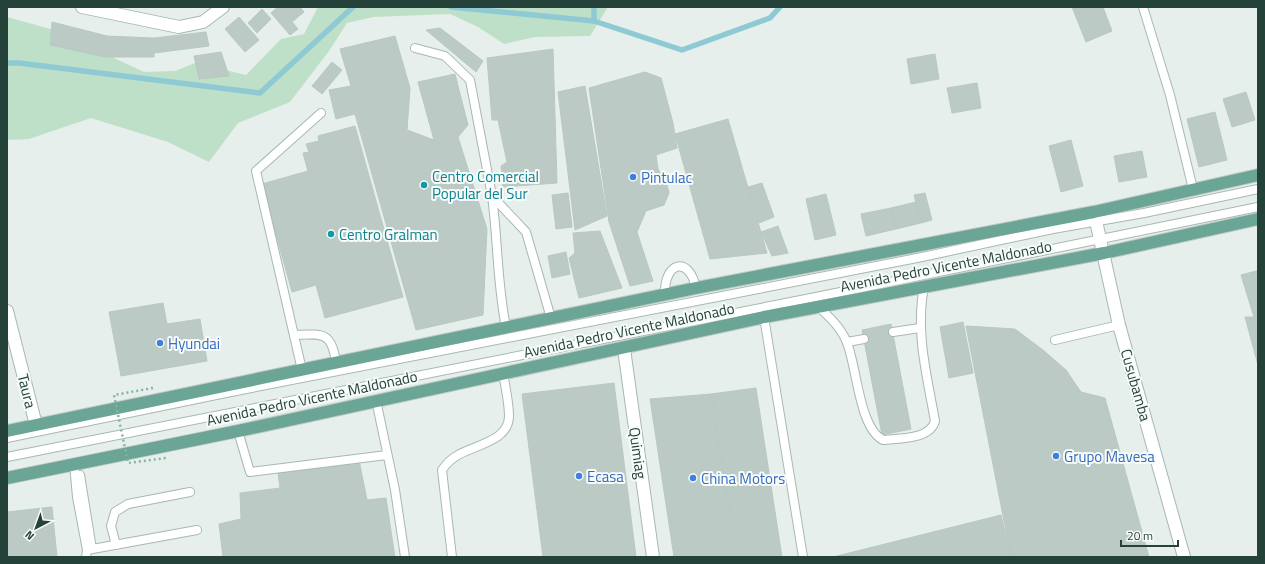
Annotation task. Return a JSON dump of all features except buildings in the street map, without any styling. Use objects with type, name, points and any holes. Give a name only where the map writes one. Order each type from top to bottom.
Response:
[{"type":"main road","name":"Avenida Pedro Vicente Maldonado","points":[[7,431],[665,294],[1095,217],[1193,189],[1258,174]]},
{"type":"main road","name":"Avenida Pedro Vicente Maldonado","points":[[7,478],[238,431],[503,372],[624,348],[764,317],[1104,253],[1258,219]]},
{"type":"street","points":[[82,7],[127,11],[179,27],[203,22],[223,7]]},
{"type":"street","name":"Cusubamba","points":[[1095,217],[1119,325],[1184,557]]},
{"type":"street","name":"Taura","points":[[7,311],[36,425]]},
{"type":"street","name":"Quimiag","points":[[624,348],[653,557]]},
{"type":"lane","points":[[1143,7],[1170,95],[1193,189]]},
{"type":"lane","points":[[415,48],[445,56],[470,80],[492,196],[497,233],[501,303],[506,327]]},
{"type":"lane","points":[[302,370],[256,171],[321,113]]},
{"type":"lane","points":[[7,438],[226,392],[1095,217],[1258,189]]},
{"type":"lane","points":[[492,196],[526,232],[551,318]]},
{"type":"lane","points":[[7,457],[1101,240],[1258,207]]},
{"type":"lane","points":[[665,294],[664,283],[669,272],[676,267],[689,272],[694,278],[696,288]]},
{"type":"lane","points":[[818,307],[828,315],[847,342],[868,423],[877,437],[882,440],[920,435],[931,428],[935,420],[920,328],[920,308],[924,287]]},
{"type":"lane","points":[[764,317],[803,557]]},
{"type":"lane","points":[[1056,340],[1119,325]]},
{"type":"lane","points":[[893,332],[920,328]]},
{"type":"lane","points":[[294,335],[319,334],[327,337],[332,343],[336,363]]},
{"type":"lane","points":[[847,342],[864,339]]},
{"type":"lane","points":[[452,557],[442,470],[448,461],[458,455],[500,436],[507,425],[509,416],[503,372]]},
{"type":"lane","points":[[376,400],[395,490],[405,557]]},
{"type":"lane","points":[[238,431],[250,472],[387,455]]},
{"type":"lane","points":[[76,463],[77,497],[88,552],[116,545],[197,530]]},
{"type":"lane","points":[[116,545],[111,526],[115,512],[128,504],[190,492]]},
{"type":"path","points":[[153,388],[114,395],[128,463],[166,458]]},
{"type":"green space","points":[[318,7],[608,7],[590,36],[535,37],[504,44],[478,27],[450,14],[373,17],[347,23],[329,51],[290,102],[238,123],[209,162],[168,142],[91,118],[29,139],[7,140],[7,17],[54,30],[144,72],[175,71],[195,63],[246,75],[281,39],[304,34]]},
{"type":"waterway","points":[[7,63],[19,63],[260,93],[353,7]]},
{"type":"waterway","points":[[451,7],[594,21],[682,50],[770,18],[780,7]]},
{"type":"waterway","points":[[594,7],[594,21]]},
{"type":"place","name":"Pintulac","points":[[633,177]]},
{"type":"place","name":"Centro Comercial Popular del Sur","points":[[424,185]]},
{"type":"place","name":"Centro Gralman","points":[[331,234]]},
{"type":"place","name":"Hyundai","points":[[160,343]]},
{"type":"place","name":"Grupo Mavesa","points":[[1056,456]]},
{"type":"place","name":"Ecasa","points":[[579,476]]},
{"type":"place","name":"China Motors","points":[[693,478]]}]
